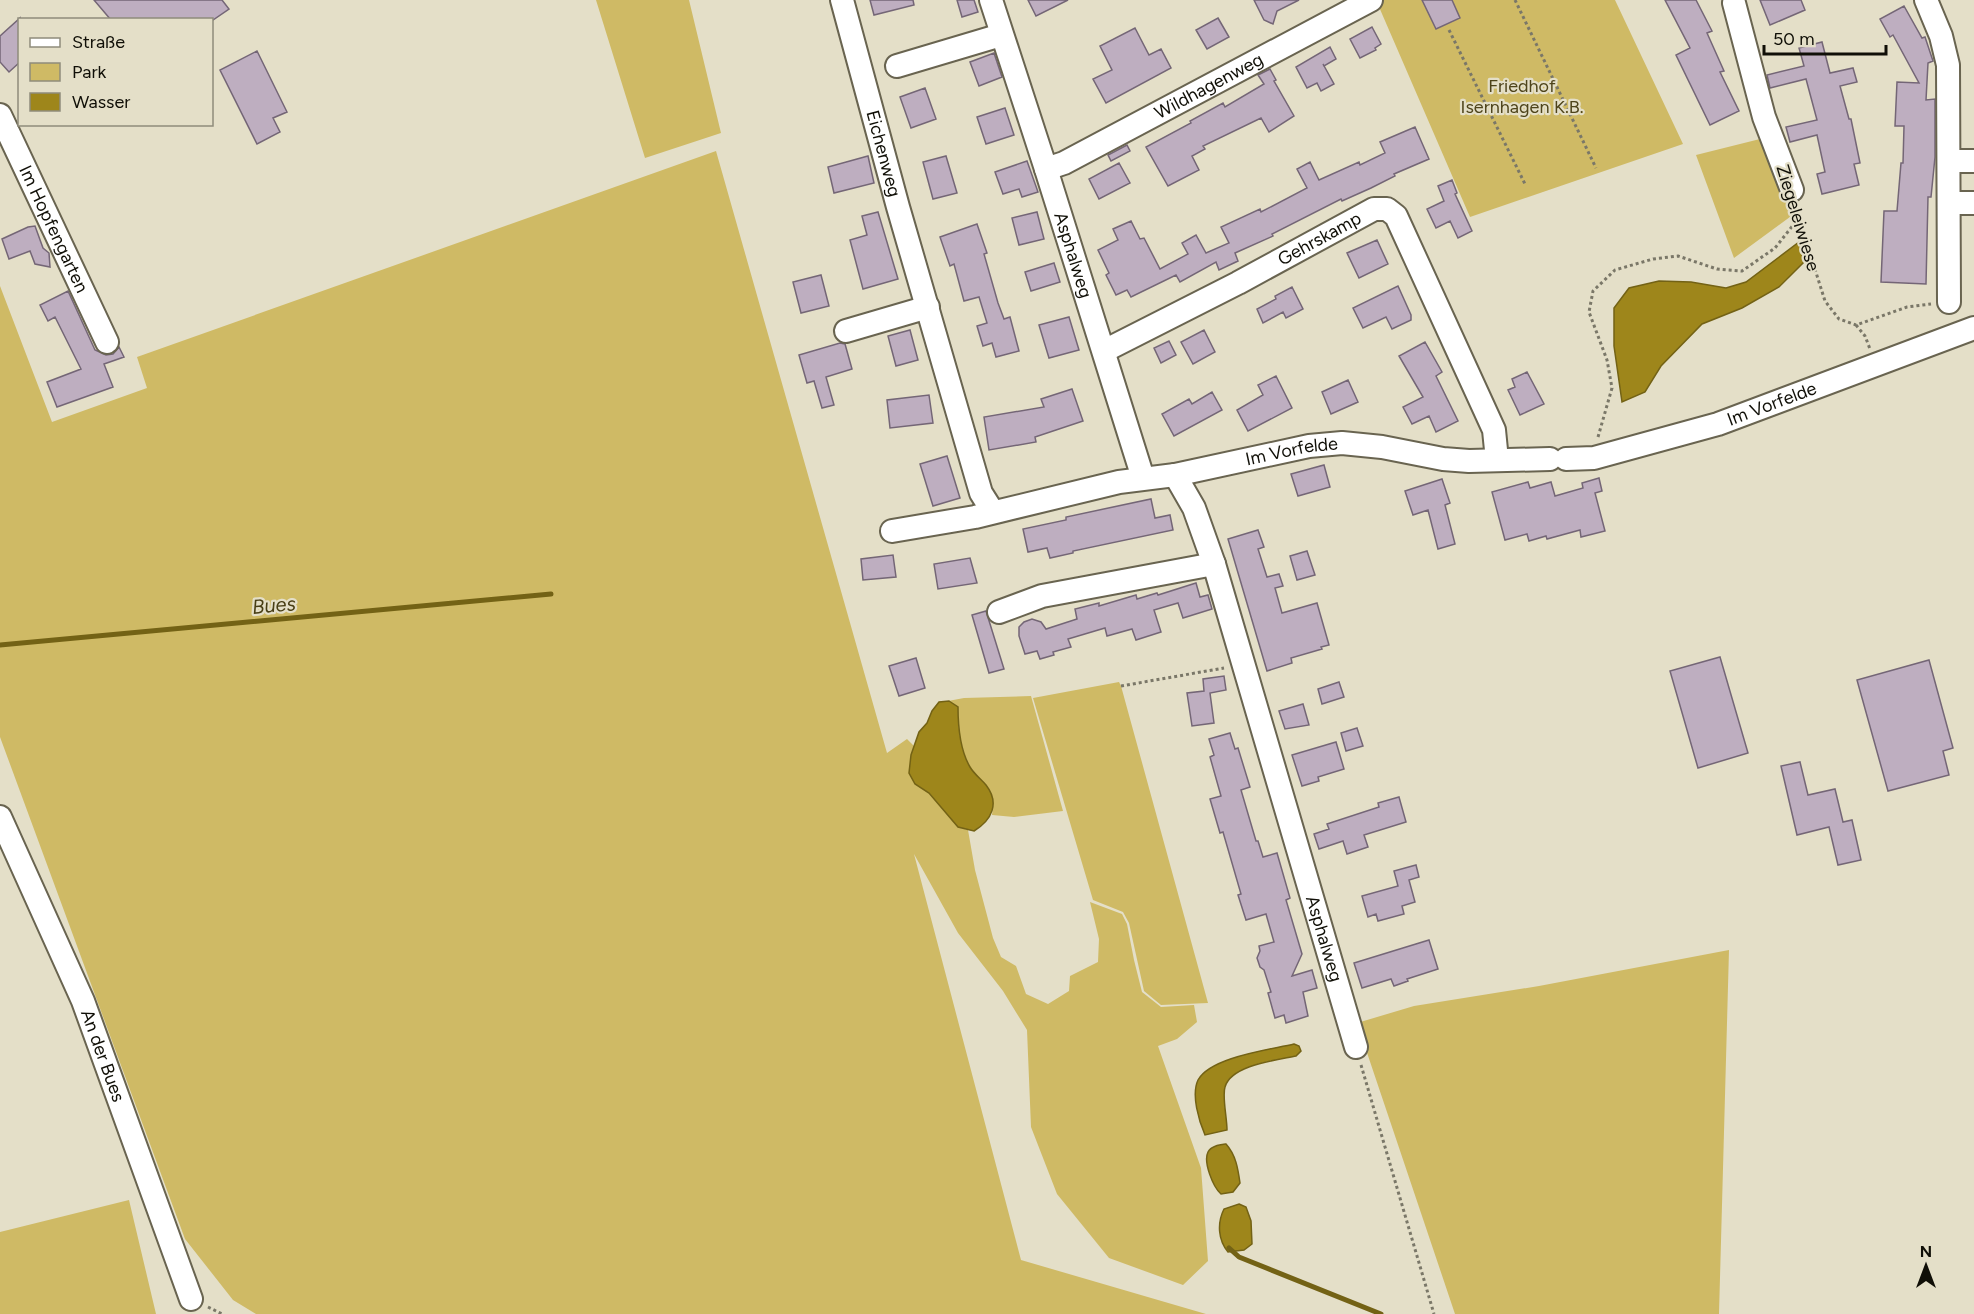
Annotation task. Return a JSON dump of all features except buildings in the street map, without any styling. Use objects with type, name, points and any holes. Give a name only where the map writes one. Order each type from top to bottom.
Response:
[{"type":"street","name":"Eichenweg","points":[[842,0],[898,207],[981,493],[993,512]]},
{"type":"street","name":"Asphalweg","points":[[991,0],[1143,478]]},
{"type":"street","name":"Wildhagenweg","points":[[1046,170],[1064,163],[1371,0]]},
{"type":"street","points":[[1926,0],[1941,36],[1948,65],[1949,302]]},
{"type":"street","name":"Ziegeleiwiese","points":[[1731,1],[1764,117],[1792,190]]},
{"type":"street","points":[[897,66],[1001,35]]},
{"type":"street","name":"Im Hopfengarten","points":[[0,115],[106,342]]},
{"type":"street","points":[[1949,161],[1974,161]]},
{"type":"street","points":[[1949,203],[1974,203]]},
{"type":"street","name":"Gehrskamp","points":[[1104,351],[1238,284],[1374,209],[1387,209],[1396,216],[1494,430],[1497,460]]},
{"type":"street","points":[[846,331],[928,307]]},
{"type":"street","name":"Im Vorfelde","points":[[1143,478],[1175,475],[1309,446],[1342,443],[1468,461],[1594,458],[1718,424],[1974,327]]},
{"type":"street","name":"Asphalweg","points":[[1175,475],[1194,508],[1214,564],[1356,1047]]},
{"type":"street","points":[[892,531],[993,512],[1143,478]]},
{"type":"street","points":[[999,612],[1042,596],[1214,564]]},
{"type":"street","name":"An der Bues","points":[[0,817],[83,1000],[191,1299]]},
{"type":"path","points":[[1515,0],[1596,168]]},
{"type":"path","points":[[1449,30],[1525,184]]},
{"type":"path","name":"Ziegeleiwiese","points":[[1792,190],[1798,219],[1825,301],[1839,319],[1856,324]]},
{"type":"path","points":[[1594,458],[1597,439],[1612,388],[1607,360],[1589,312],[1593,291],[1615,270],[1653,259],[1678,256],[1717,269],[1742,271],[1775,248],[1798,219]]},
{"type":"path","points":[[1874,365],[1865,336],[1856,324],[1907,307],[1949,302]]},
{"type":"path","points":[[1121,686],[1244,665]]},
{"type":"path","points":[[1356,1047],[1434,1314]]},
{"type":"green space","points":[[596,0],[689,0],[721,133],[645,158]]},
{"type":"green space","name":"Friedhof Isernhagen K.B.","points":[[1376,0],[1615,0],[1683,144],[1470,217]]},
{"type":"green space","points":[[1760,139],[1794,214],[1734,258],[1696,155]]},
{"type":"green space","points":[[716,151],[887,753],[907,739],[914,746],[911,755],[915,784],[929,793],[958,827],[968,830],[975,870],[993,938],[1001,957],[1016,966],[1026,994],[1048,1004],[1069,991],[1070,976],[1098,962],[1099,939],[1090,902],[1122,914],[1127,924],[1142,992],[1161,1007],[1194,1005],[1197,1022],[1177,1039],[1158,1046],[1201,1168],[1208,1261],[1183,1285],[1109,1258],[1057,1194],[1031,1127],[1027,1030],[1003,991],[958,933],[914,854],[1021,1260],[1206,1314],[256,1314],[233,1300],[185,1239],[0,737],[0,286],[52,422],[147,388],[137,357]]},
{"type":"green space","points":[[1119,682],[1208,1003],[1161,1005],[1144,991],[1129,923],[1123,912],[1093,900],[1033,698]]},
{"type":"green space","points":[[1031,696],[1063,811],[1014,817],[992,815],[993,805],[990,791],[970,767],[964,753],[959,730],[958,707],[948,701],[964,698]]},
{"type":"green space","points":[[1729,950],[1719,1314],[1455,1314],[1357,1023],[1414,1006],[1539,986]]},
{"type":"green space","points":[[129,1200],[156,1314],[0,1314],[0,1232]]},
{"type":"water","points":[[1799,242],[1804,262],[1779,287],[1742,308],[1702,324],[1661,366],[1645,392],[1622,402],[1614,346],[1614,308],[1629,288],[1659,281],[1691,282],[1726,288],[1746,282]]},
{"type":"water","points":[[949,701],[958,707],[960,738],[970,767],[986,785],[993,798],[992,811],[985,822],[974,831],[958,827],[929,793],[915,784],[909,773],[911,755],[919,732],[939,702]]},
{"type":"water","points":[[1294,1044],[1299,1046],[1301,1051],[1296,1056],[1256,1065],[1236,1073],[1229,1080],[1224,1091],[1227,1130],[1205,1135],[1198,1115],[1195,1093],[1198,1080],[1205,1072],[1227,1060]]},
{"type":"water","points":[[1226,1144],[1234,1157],[1240,1183],[1233,1192],[1221,1194],[1210,1174],[1207,1156],[1211,1148]]},
{"type":"water","points":[[1239,1204],[1246,1207],[1251,1221],[1252,1244],[1244,1250],[1228,1252],[1220,1237],[1220,1220],[1224,1209]]},
{"type":"waterway","name":"Bues","points":[[0,645],[551,594]]},
{"type":"waterway","points":[[1229,1248],[1239,1257],[1381,1314]]}]
